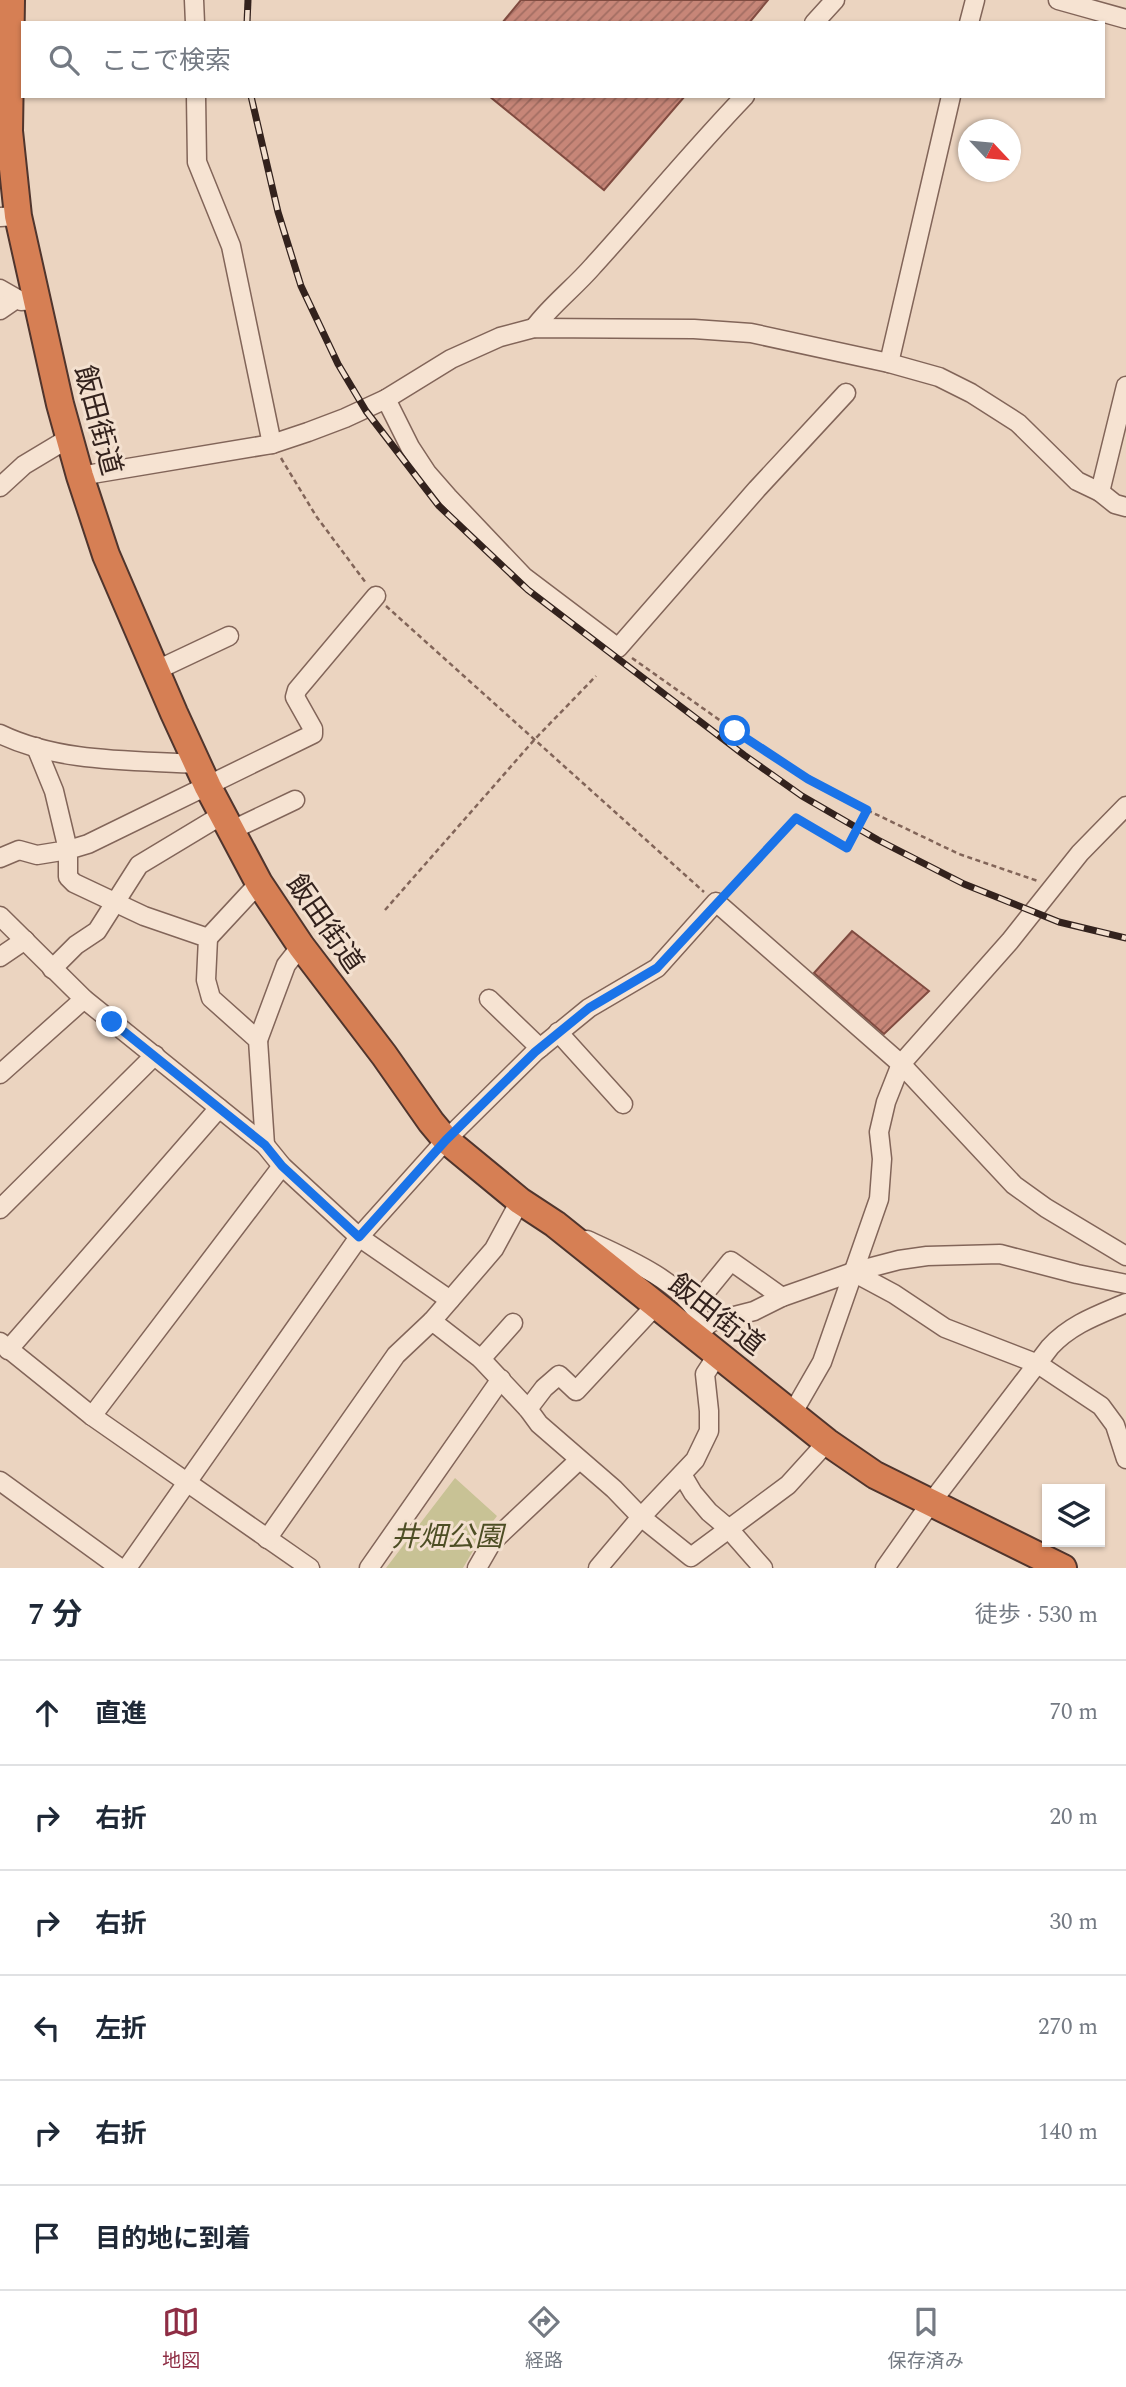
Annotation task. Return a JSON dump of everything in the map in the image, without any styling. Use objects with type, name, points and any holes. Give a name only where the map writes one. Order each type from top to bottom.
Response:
[{"type":"highway","name":"飯田街道","points":[[11,0],[9,216],[26,300],[80,477],[106,555],[203,776],[259,883],[301,946],[384,1055],[430,1122],[446,1140],[520,1201],[555,1224],[827,1442],[875,1475],[1063,1568]]},
{"type":"street","points":[[194,0],[195,21]]},
{"type":"street","points":[[816,21],[835,0]]},
{"type":"street","points":[[970,21],[975,0]]},
{"type":"street","points":[[1058,0],[1126,19]]},
{"type":"street","points":[[196,98],[197,162],[231,246],[272,444]]},
{"type":"street","points":[[534,328],[549,308],[593,267],[681,164],[743,98]]},
{"type":"street","points":[[889,363],[951,98]]},
{"type":"street","points":[[0,289],[26,300]]},
{"type":"street","points":[[0,310],[26,300]]},
{"type":"street","points":[[80,477],[272,444],[345,418],[386,399],[451,359],[500,337],[534,328],[694,329],[751,333],[889,363],[939,377],[971,393],[1018,423],[1077,481],[1126,507]]},
{"type":"street","points":[[1100,492],[1126,386]]},
{"type":"street","points":[[386,399],[410,447],[427,473],[466,517],[544,594],[618,648],[757,489],[846,393]]},
{"type":"street","points":[[0,486],[24,466],[69,438]]},
{"type":"street","points":[[0,858],[19,850],[37,855],[88,844],[203,776],[313,734],[313,729],[295,696],[297,690],[376,596]]},
{"type":"street","points":[[157,670],[229,636]]},
{"type":"street","points":[[0,734],[36,747],[203,776]]},
{"type":"street","points":[[36,747],[54,792],[68,850],[68,877],[74,883],[98,892],[115,903],[208,938]]},
{"type":"street","points":[[52,970],[76,945],[97,931],[139,865],[226,823],[295,800]]},
{"type":"street","points":[[792,1413],[822,1362],[879,1199],[879,1132],[901,1065],[1010,941],[1080,853],[1126,806]]},
{"type":"street","points":[[258,1041],[211,998],[206,980],[208,938],[259,883]]},
{"type":"street","points":[[127,1568],[359,1237],[446,1140],[540,1048],[589,1008],[657,968],[716,902],[901,1065],[1014,1185],[1046,1208],[1126,1256]]},
{"type":"street","points":[[0,916],[84,999],[265,1145],[282,1166],[359,1237],[450,1300]]},
{"type":"street","points":[[0,957],[25,940]]},
{"type":"street","points":[[265,1145],[258,1041],[286,965],[301,946]]},
{"type":"street","points":[[0,1074],[84,999]]},
{"type":"street","points":[[489,999],[540,1048]]},
{"type":"street","points":[[558,1032],[623,1104]]},
{"type":"street","points":[[0,1209],[155,1055]]},
{"type":"street","points":[[219,1108],[4,1346],[92,1416],[310,1568]]},
{"type":"street","points":[[92,1416],[282,1166]]},
{"type":"street","points":[[268,1539],[396,1355],[432,1321],[494,1248],[520,1201]]},
{"type":"street","points":[[555,1224],[659,1277],[695,1305],[701,1319],[695,1337]]},
{"type":"street","points":[[695,1337],[711,1322],[754,1311],[782,1297],[853,1272],[927,1256],[1000,1254],[1077,1275],[1126,1284]]},
{"type":"street","points":[[695,1305],[731,1261],[782,1297]]},
{"type":"street","points":[[853,1272],[894,1294],[945,1328],[1038,1364],[1101,1406],[1115,1425],[1126,1459]]},
{"type":"street","points":[[886,1568],[930,1504],[1064,1332],[1126,1303]]},
{"type":"street","points":[[528,1409],[544,1388],[559,1375],[576,1391],[656,1305]]},
{"type":"street","points":[[432,1321],[481,1359],[528,1409],[538,1424],[614,1489],[641,1517],[691,1557],[788,1485],[827,1442]]},
{"type":"street","points":[[481,1359],[513,1323]]},
{"type":"street","points":[[598,1568],[695,1460],[709,1431],[705,1374],[718,1354]]},
{"type":"street","points":[[369,1568],[501,1379]]},
{"type":"street","points":[[477,1568],[492,1542],[579,1460]]},
{"type":"street","points":[[683,1476],[709,1512],[728,1528],[763,1568]]},
{"type":"street","points":[[0,1481],[120,1568]]},
{"type":"path","points":[[618,648],[808,779],[959,854],[1054,887]]},
{"type":"path","points":[[384,910],[535,739],[596,676]]},
{"type":"path","points":[[535,739],[716,902],[796,818],[847,848],[867,810]]},
{"type":"green space","name":"井畑公園","points":[[455,1478],[497,1516],[463,1568],[386,1568]]},
{"type":"building","points":[[521,0],[768,0],[751,21],[504,21]]},
{"type":"building","points":[[491,98],[683,98],[604,190]]},
{"type":"building","points":[[852,931],[929,991],[884,1034],[814,973]]},
{"type":"railway","points":[[247,21],[248,0]]},
{"type":"railway","points":[[251,98],[278,212],[301,286],[338,364],[366,411],[439,506],[528,590],[802,796],[878,840],[964,884],[1059,922],[1126,938]]},
{"type":"route","points":[[112,1022],[265,1145],[282,1166],[359,1237],[446,1140],[535,1052],[589,1008],[657,968],[796,818],[847,848],[867,810],[808,779],[735,731]]}]
